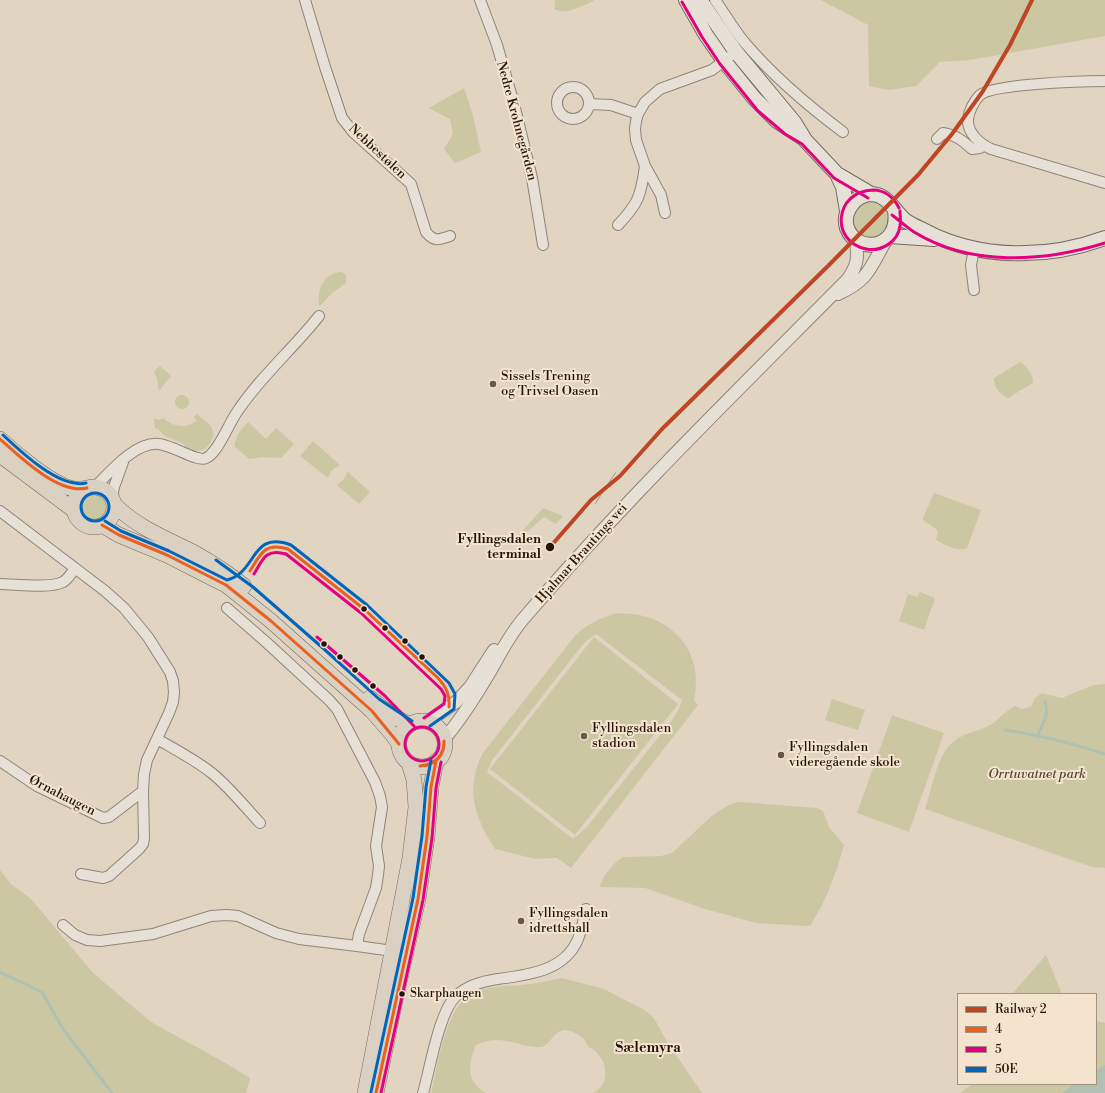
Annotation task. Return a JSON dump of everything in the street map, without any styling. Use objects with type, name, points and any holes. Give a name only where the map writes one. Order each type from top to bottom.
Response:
[{"type":"main road","points":[[686,0],[706,35],[724,61],[766,111],[788,130],[805,140]]},
{"type":"main road","points":[[700,0],[736,52],[794,122],[805,140],[837,174],[871,194]]},
{"type":"main road","points":[[837,174],[843,187],[847,211],[847,227],[850,234],[856,240],[861,243],[874,245],[888,238],[896,227],[895,211],[892,204],[879,195],[863,195],[856,199],[847,211]]},
{"type":"main road","points":[[895,211],[906,222],[941,240],[970,248],[1011,253],[1042,252],[1068,249],[1105,238]]},
{"type":"main road","points":[[888,238],[941,240]]},
{"type":"main road","points":[[0,439],[16,454],[57,482],[74,489],[91,488],[105,490],[122,512],[141,526],[194,553],[226,572],[326,657],[375,703],[409,725]]},
{"type":"main road","points":[[0,455],[75,511]]},
{"type":"main road","points":[[91,488],[83,490],[77,497],[74,506],[76,516],[83,523],[92,527],[102,525],[112,516],[114,508],[113,501]]},
{"type":"main road","points":[[102,525],[119,535],[167,555],[226,585],[271,621],[372,711],[392,734],[399,744],[402,755],[409,763],[415,766],[424,766],[430,765],[436,761],[443,751],[444,738],[438,729],[428,722],[418,722],[409,725],[403,731],[399,744]]},
{"type":"main road","points":[[376,1093],[418,899],[427,837],[431,787],[436,761]]},
{"type":"main road","points":[[365,1093],[406,884],[416,807],[414,780],[409,763]]},
{"type":"street","name":"Nebbestølen","points":[[305,0],[342,118],[353,132],[411,184],[426,232],[431,238],[440,240],[450,236]]},
{"type":"street","name":"Nedre Krohnegården","points":[[480,0],[497,45],[526,151],[543,245]]},
{"type":"street","points":[[715,0],[744,42],[770,70],[807,104],[843,132]]},
{"type":"street","points":[[665,213],[661,195],[645,166],[636,140],[635,129],[638,114],[645,102],[660,89],[712,70],[736,52]]},
{"type":"street","points":[[1105,81],[1058,83],[986,92],[980,95],[974,103],[968,120],[969,128],[974,136],[984,146],[1105,183]]},
{"type":"street","points":[[589,104],[611,104],[638,114]]},
{"type":"street","points":[[937,139],[943,133],[959,138],[972,149],[984,146]]},
{"type":"street","points":[[618,225],[637,202],[642,189],[645,166]]},
{"type":"street","name":"Hjalmar Brantings vei","points":[[829,298],[851,288],[866,276],[888,238]]},
{"type":"street","name":"Hjalmar Brantings vei","points":[[444,738],[453,729],[522,620],[628,502],[848,279],[855,268],[858,258],[856,240]]},
{"type":"street","points":[[970,248],[974,290]]},
{"type":"street","points":[[91,488],[138,449],[148,445],[158,444],[194,458],[206,458],[215,449],[236,412],[250,394],[305,334],[319,316]]},
{"type":"street","name":"Hjalmar Brantings vei","points":[[428,722],[456,702],[470,687],[512,622],[594,529],[690,430],[725,396],[741,386]]},
{"type":"street","points":[[113,501],[114,487],[124,460]]},
{"type":"street","points":[[0,511],[105,591],[124,608],[139,624],[148,637],[170,672],[174,686],[173,702],[147,760],[144,774],[143,844],[109,876],[103,878],[81,874]]},
{"type":"street","points":[[0,584],[53,585],[62,583],[68,578],[75,568]]},
{"type":"street","points":[[227,608],[272,647],[337,709],[375,782],[382,807],[376,846],[379,866],[376,888],[359,934],[357,946]]},
{"type":"street","points":[[157,739],[212,773],[260,823]]},
{"type":"street","name":"Ørnahaugen","points":[[0,761],[38,786],[103,818],[109,817],[143,791]]},
{"type":"street","points":[[423,1093],[443,1018],[456,995],[476,983],[531,974],[554,965],[570,953],[578,938],[586,909]]},
{"type":"street","points":[[63,925],[75,935],[87,940],[100,941],[153,934],[210,916],[226,914],[238,916],[287,937],[393,951]]},
{"type":"green space","points":[[554,0],[594,1],[574,10],[559,11],[554,9]]},
{"type":"green space","points":[[821,0],[1105,0],[1105,36],[970,60],[940,62],[916,86],[889,90],[869,86],[868,25]]},
{"type":"green space","points":[[464,88],[473,116],[481,152],[455,163],[444,149],[453,134],[450,119],[429,108]]},
{"type":"green space","points":[[871,200],[882,204],[891,220],[883,236],[864,239],[854,230],[852,217],[859,205]]},
{"type":"green space","points":[[341,272],[346,274],[346,283],[332,293],[320,306],[319,293],[323,283],[330,275]]},
{"type":"green space","points":[[1020,362],[1030,371],[1033,383],[1008,398],[998,390],[994,378]]},
{"type":"green space","points":[[160,366],[171,376],[159,391],[154,371]]},
{"type":"green space","points":[[179,395],[185,395],[189,399],[189,405],[185,409],[179,409],[175,405],[175,399]]},
{"type":"green space","points":[[197,414],[211,426],[214,435],[204,450],[197,451],[186,449],[184,444],[165,436],[155,428],[154,419],[159,420],[163,418],[175,425],[184,426],[193,424],[197,421],[194,417]]},
{"type":"green space","points":[[248,422],[266,439],[276,428],[294,444],[281,458],[264,457],[249,459],[234,446],[238,434]]},
{"type":"green space","points":[[313,441],[340,465],[332,470],[328,478],[300,456]]},
{"type":"green space","points":[[348,472],[370,492],[359,504],[337,485],[343,480]]},
{"type":"green space","points":[[94,492],[104,496],[108,506],[104,516],[94,520],[84,516],[80,506],[84,496]]},
{"type":"green space","points":[[934,493],[981,510],[967,548],[955,549],[936,540],[938,532],[924,521],[923,518]]},
{"type":"green space","points":[[543,508],[563,516],[556,524],[544,517],[519,539],[518,536]]},
{"type":"green space","points":[[920,592],[935,598],[924,630],[899,621],[908,594],[918,597]]},
{"type":"green space","name":"Fyllingsdalen stadion","points":[[614,614],[633,614],[650,618],[665,625],[678,636],[688,649],[694,664],[696,682],[694,701],[698,705],[571,868],[557,858],[535,859],[495,849],[482,826],[473,792],[477,767],[482,754],[574,637],[597,620]],"holes":[[[596,634],[682,700],[679,709],[672,720],[587,827],[573,839],[487,772],[492,760],[580,648],[585,642]]]},
{"type":"green space","name":"Fyllingsdalen stadion","points":[[594,637],[678,704],[575,835],[490,769]]},
{"type":"green space","name":"Orrtuvatnet park","points":[[1105,684],[1105,868],[1092,867],[925,809],[943,754],[958,738],[992,724],[1015,706],[1022,709],[1031,707],[1035,698],[1042,693],[1062,698],[1093,685]]},
{"type":"green space","points":[[832,699],[865,710],[858,730],[825,720]]},
{"type":"green space","points":[[892,715],[944,733],[909,832],[857,813]]},
{"type":"green space","points":[[740,802],[817,808],[823,811],[829,827],[844,845],[830,887],[810,926],[756,923],[705,909],[645,888],[599,887],[605,875],[614,864],[623,857],[661,856],[672,853],[714,814],[731,804]]},
{"type":"green space","points":[[0,870],[11,884],[31,899],[93,973],[151,1022],[250,1078],[246,1093],[0,1093]]},
{"type":"green space","points":[[1046,955],[1062,993],[1013,993]]},
{"type":"green space","points":[[562,978],[604,989],[643,1009],[654,1018],[667,1042],[702,1093],[593,1093],[602,1086],[604,1081],[605,1070],[602,1059],[589,1047],[582,1037],[574,1032],[565,1030],[557,1033],[547,1044],[541,1047],[532,1047],[499,1040],[482,1042],[476,1045],[472,1055],[470,1071],[473,1081],[486,1093],[431,1093],[440,1053],[449,1024],[462,1001],[471,993],[481,989],[530,984]]},
{"type":"green space","points":[[1097,1021],[1105,1023],[1105,1093],[960,1093],[971,1085],[1097,1085]]},
{"type":"shaded area","points":[[1105,1065],[1105,1093],[1062,1093],[1073,1085],[1097,1085],[1097,1069]]},
{"type":"waterway","points":[[1038,735],[1046,715],[1045,701]]},
{"type":"waterway","points":[[1005,730],[1031,734],[1080,746],[1105,754]]},
{"type":"waterway","points":[[0,972],[42,992],[63,1029],[112,1093]]},
{"type":"tram line","points":[[595,504],[616,472]]},
{"type":"rail line","name":"2","points":[[550,547],[591,500],[620,476],[662,429],[829,265],[918,175],[952,134],[983,91],[1010,45],[1032,0]]},
{"type":"transit line","name":"5","points":[[682,2],[702,37],[720,64],[758,111],[785,134],[802,144],[834,178],[868,198]]},
{"type":"transit line","name":"5","points":[[899,208],[892,198],[881,191],[873,190],[860,193],[850,199],[844,207],[841,217],[842,228],[846,237],[854,244],[866,249],[877,249],[888,245],[896,237],[900,226],[900,211]]},
{"type":"transit line","name":"5","points":[[892,215],[914,232],[936,243],[959,251],[983,256],[1008,258],[1033,257],[1057,254],[1105,243]]},
{"type":"transit line","name":"50E","points":[[3,435],[20,451],[53,475],[76,483],[86,483]]},
{"type":"transit line","name":"4","points":[[0,439],[40,473],[52,480],[64,486],[76,489],[87,488]]},
{"type":"transit line","name":"50E","points":[[95,493],[101,494],[105,497],[108,501],[109,507],[108,513],[105,517],[101,520],[95,521],[89,520],[85,517],[82,513],[81,507],[82,501],[85,497],[89,494],[95,493]]},
{"type":"transit line","name":"50E","points":[[105,521],[121,531],[169,551],[227,580],[237,576],[261,547],[268,543],[278,542],[291,545],[367,605],[449,683],[455,694],[454,709],[430,726]]},
{"type":"transit line","name":"4","points":[[102,525],[119,535],[167,555],[226,585],[271,621],[372,711],[399,744]]},
{"type":"transit line","name":"4","points":[[250,571],[261,554],[269,548],[280,547],[288,549],[364,609],[438,678],[447,691],[449,707]]},
{"type":"transit line","name":"5","points":[[254,574],[263,559],[269,554],[274,552],[286,554],[361,613],[441,689],[445,696],[444,704],[424,718]]},
{"type":"transit line","name":"50E","points":[[216,560],[253,587],[379,699],[412,721]]},
{"type":"transit line","name":"5","points":[[317,637],[385,696],[414,726]]},
{"type":"transit line","name":"5","points":[[419,727],[425,727],[429,728],[436,734],[439,744],[438,751],[432,758],[425,761],[419,761],[415,760],[408,754],[405,747],[405,741],[406,737],[412,730],[419,727]]},
{"type":"transit line","name":"4","points":[[420,766],[425,766],[438,759],[443,751],[444,741]]},
{"type":"transit line","name":"4","points":[[420,766],[430,763],[438,758],[444,746],[444,741]]},
{"type":"transit line","name":"50E","points":[[371,1092],[413,898],[422,836],[426,787],[431,760]]},
{"type":"transit line","name":"4","points":[[376,1093],[418,899],[427,837],[431,787],[436,761]]},
{"type":"transit line","name":"5","points":[[381,1093],[423,900],[432,838],[436,788],[441,762]]},
{"type":"place","name":"Sissels Trening og Trivsel Oasen","points":[[493,384]]},
{"type":"place","name":"Fyllingsdalen terminal","points":[[550,547]]},
{"type":"place","name":"Fyllingsdalen stadion","points":[[584,736]]},
{"type":"place","name":"Fyllingsdalen videregående skole","points":[[781,755]]},
{"type":"place","name":"Fyllingsdalen idrettshall","points":[[521,921]]},
{"type":"place","name":"Skarphaugen","points":[[402,994]]},
{"type":"district","name":"Sælemyra","points":[[648,1049]]}]
